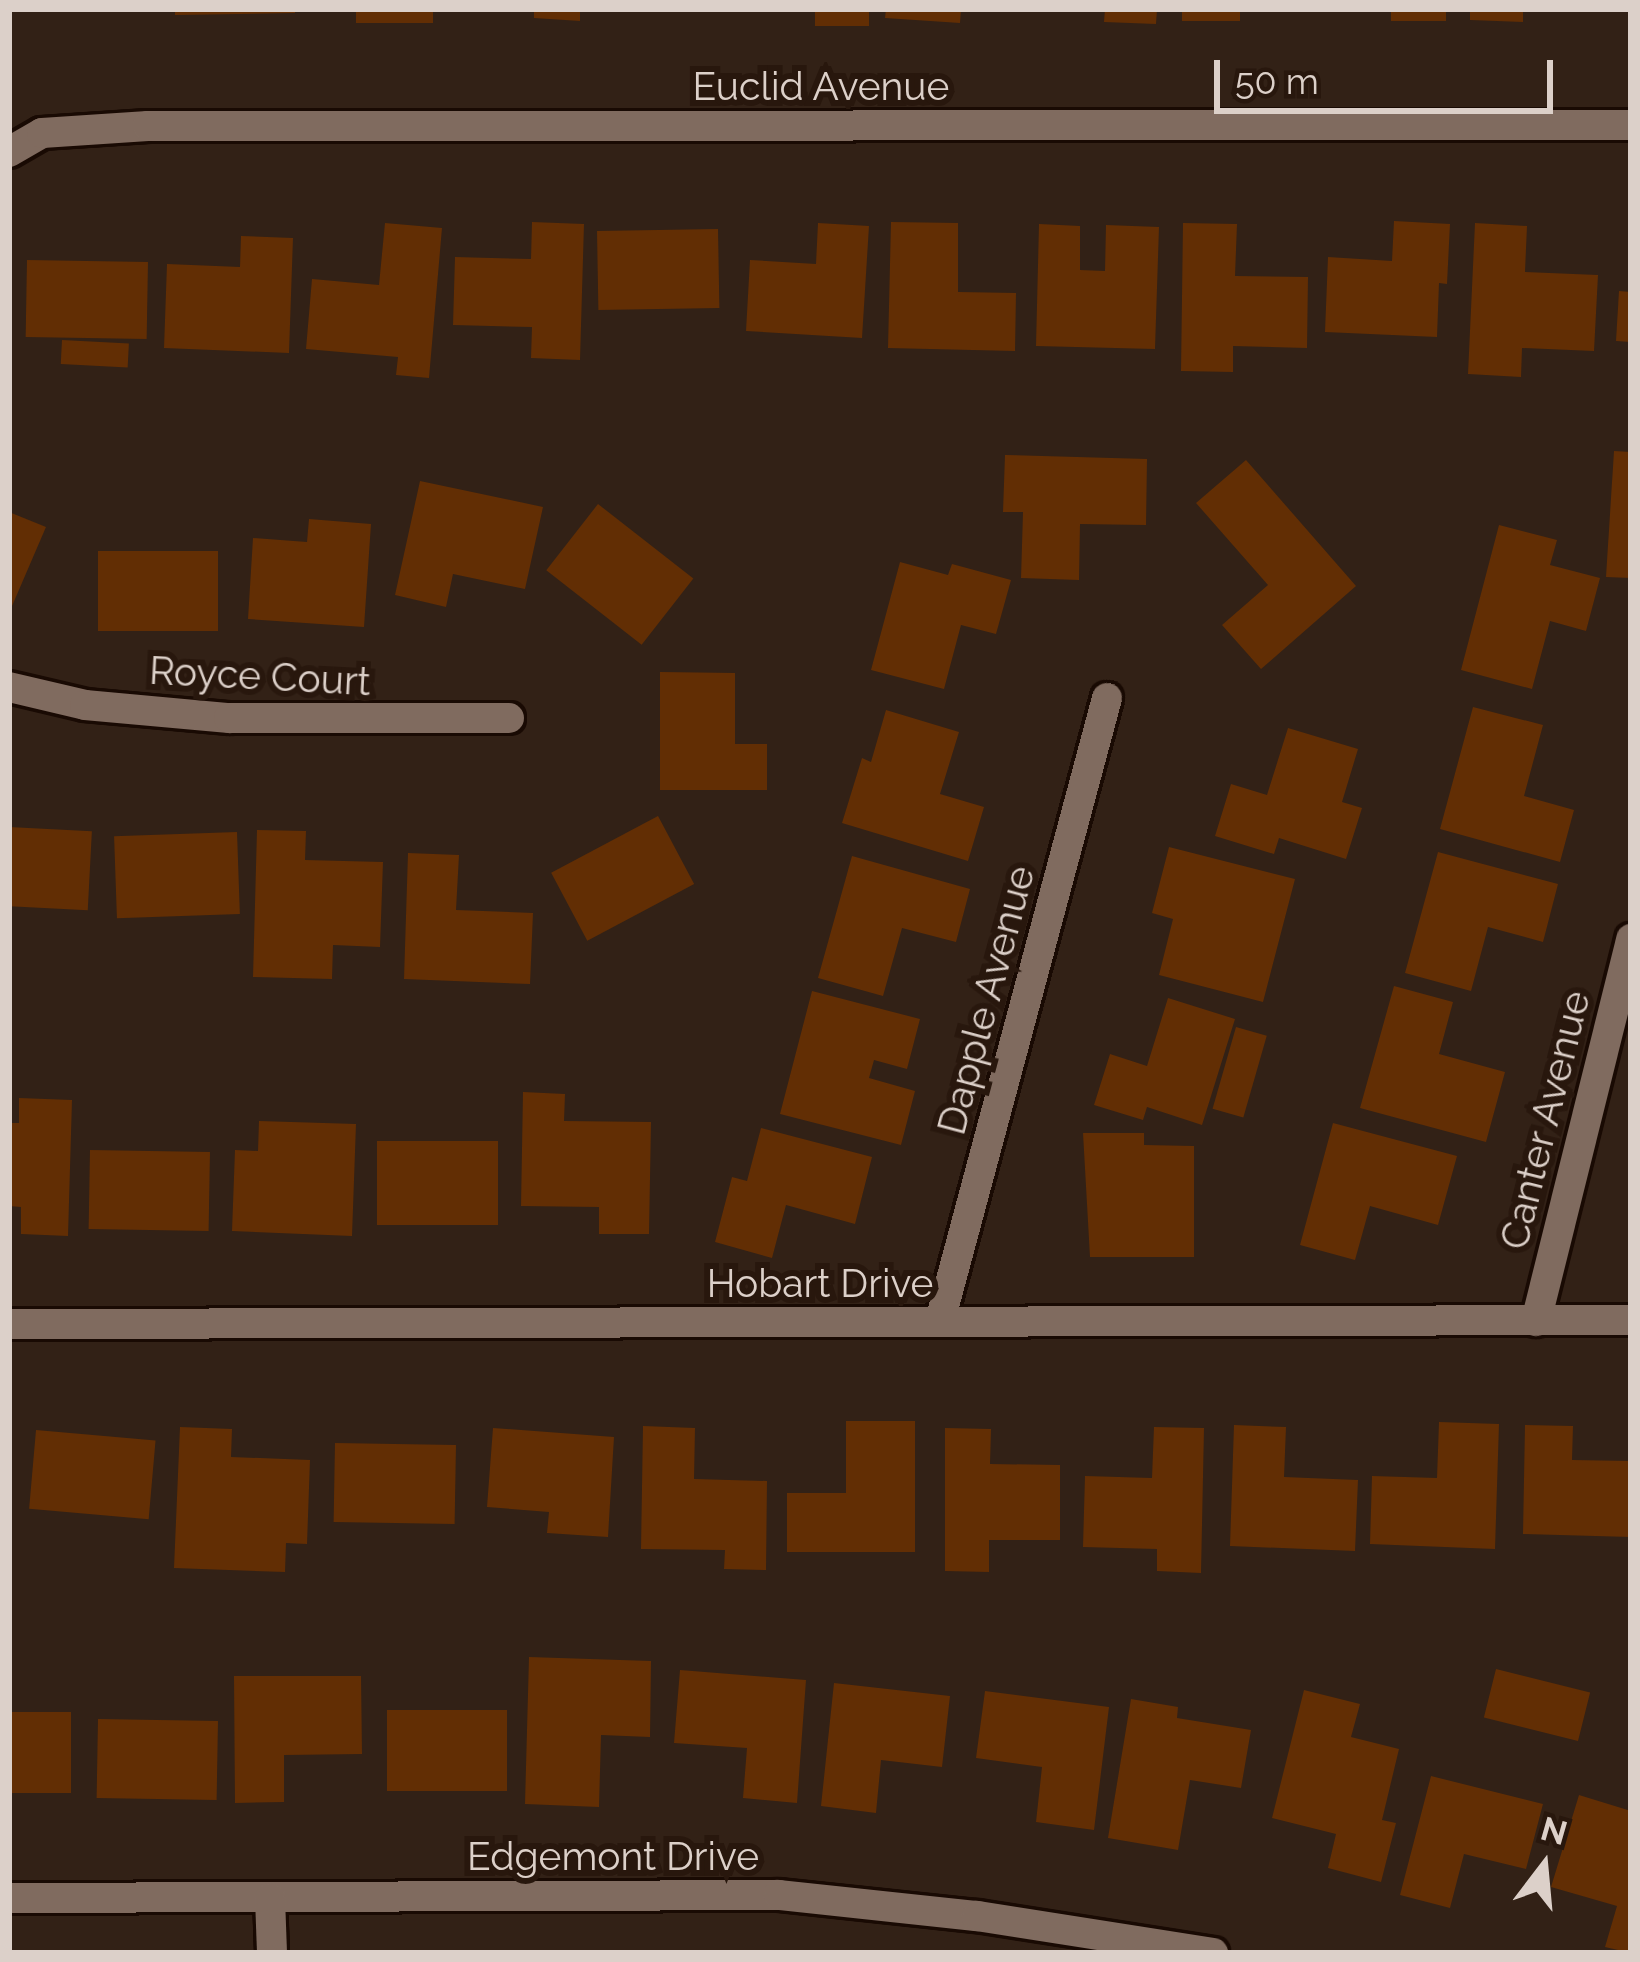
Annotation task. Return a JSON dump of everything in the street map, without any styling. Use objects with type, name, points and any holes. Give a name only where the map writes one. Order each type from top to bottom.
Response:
[{"type":"street","name":"Euclid Avenue","points":[[12,149],[42,133],[148,126],[1631,125]]},
{"type":"street","name":"Royce Court","points":[[9,687],[86,705],[229,718],[509,718]]},
{"type":"street","name":"Dapple Avenue","points":[[940,1321],[1107,698]]},
{"type":"street","name":"Canter Avenue","points":[[1536,1321],[1631,939]]},
{"type":"street","name":"Hobart Drive","points":[[9,1324],[1631,1320]]},
{"type":"street","name":"Edgemont Drive","points":[[9,1898],[779,1895],[977,1916],[1213,1953]]},
{"type":"street","points":[[270,1898],[272,1953]]},
{"type":"building","points":[[175,9],[295,9],[295,13],[175,15]]},
{"type":"building","points":[[356,9],[433,9],[433,23],[356,23]]},
{"type":"building","points":[[534,9],[580,9],[580,21],[534,18]]},
{"type":"building","points":[[815,9],[869,9],[869,26],[815,26]]},
{"type":"building","points":[[886,9],[961,9],[960,23],[885,18]]},
{"type":"building","points":[[1105,9],[1157,9],[1156,24],[1104,22]]},
{"type":"building","points":[[1182,9],[1240,9],[1240,21],[1182,21]]},
{"type":"building","points":[[1391,9],[1446,9],[1446,21],[1391,21]]},
{"type":"building","points":[[1470,9],[1523,9],[1523,22],[1470,20]]},
{"type":"building","points":[[1394,221],[1450,224],[1447,284],[1439,283],[1437,337],[1325,332],[1328,257],[1392,261]]},
{"type":"building","points":[[532,222],[584,224],[580,360],[531,358],[532,327],[453,325],[455,257],[531,259]]},
{"type":"building","points":[[891,222],[958,223],[958,292],[1016,293],[1015,351],[888,348]]},
{"type":"building","points":[[385,223],[442,228],[429,378],[396,375],[398,357],[306,349],[312,279],[379,285]]},
{"type":"building","points":[[818,223],[869,226],[862,338],[746,331],[750,260],[816,264]]},
{"type":"building","points":[[1183,223],[1237,224],[1235,276],[1308,277],[1307,348],[1233,346],[1233,372],[1181,371]]},
{"type":"building","points":[[1475,223],[1527,226],[1525,272],[1598,275],[1594,351],[1522,348],[1521,377],[1468,374]]},
{"type":"building","points":[[1039,224],[1080,226],[1080,270],[1105,271],[1106,225],[1159,227],[1155,349],[1036,346]]},
{"type":"building","points":[[718,229],[719,308],[598,310],[597,231]]},
{"type":"building","points":[[241,236],[293,238],[289,353],[164,348],[167,264],[240,267]]},
{"type":"building","points":[[27,260],[148,262],[147,339],[26,337]]},
{"type":"building","points":[[1619,291],[1631,292],[1631,342],[1616,341]]},
{"type":"building","points":[[62,340],[129,344],[128,367],[61,364]]},
{"type":"building","points":[[1614,451],[1631,452],[1631,578],[1606,577]]},
{"type":"building","points":[[1005,455],[1147,459],[1146,525],[1080,524],[1079,580],[1021,578],[1023,512],[1003,512]]},
{"type":"building","points":[[1246,460],[1356,586],[1261,669],[1222,625],[1268,585],[1196,503]]},
{"type":"building","points":[[420,481],[543,507],[525,589],[453,574],[446,607],[395,595]]},
{"type":"building","points":[[598,504],[693,578],[642,645],[546,570]]},
{"type":"building","points":[[9,512],[46,527],[9,613]]},
{"type":"building","points":[[309,519],[371,524],[364,627],[248,619],[253,538],[307,542]]},
{"type":"building","points":[[1499,525],[1557,540],[1550,565],[1600,578],[1586,631],[1550,621],[1532,689],[1461,670]]},
{"type":"building","points":[[98,551],[218,551],[218,631],[98,631]]},
{"type":"building","points":[[900,562],[948,575],[952,564],[1011,580],[996,634],[961,625],[944,689],[871,670]]},
{"type":"building","points":[[660,672],[735,673],[735,744],[767,744],[767,790],[660,790]]},
{"type":"building","points":[[1473,707],[1543,725],[1524,796],[1574,810],[1560,862],[1440,829]]},
{"type":"building","points":[[886,710],[959,732],[940,794],[984,807],[968,861],[842,823],[862,758],[871,762]]},
{"type":"building","points":[[1288,728],[1358,749],[1342,802],[1362,808],[1346,859],[1279,838],[1274,854],[1215,836],[1231,784],[1267,795]]},
{"type":"building","points":[[658,816],[694,884],[587,941],[551,873]]},
{"type":"building","points":[[9,827],[92,831],[88,910],[9,906]]},
{"type":"building","points":[[257,830],[306,831],[305,860],[383,862],[380,947],[333,945],[332,979],[253,977]]},
{"type":"building","points":[[237,832],[240,914],[117,918],[114,836]]},
{"type":"building","points":[[1169,847],[1295,879],[1263,1002],[1159,975],[1173,919],[1152,913]]},
{"type":"building","points":[[1438,852],[1558,884],[1543,942],[1488,927],[1471,991],[1405,973]]},
{"type":"building","points":[[408,853],[459,855],[456,910],[533,913],[530,984],[404,979]]},
{"type":"building","points":[[852,856],[970,889],[956,942],[902,928],[883,996],[818,978]]},
{"type":"building","points":[[1394,986],[1453,1002],[1439,1054],[1505,1072],[1486,1142],[1360,1108]]},
{"type":"building","points":[[812,991],[920,1019],[907,1069],[874,1060],[869,1078],[915,1091],[901,1145],[780,1114]]},
{"type":"building","points":[[1168,998],[1235,1019],[1202,1125],[1147,1107],[1143,1120],[1094,1105],[1110,1054],[1147,1066]]},
{"type":"building","points":[[1236,1027],[1267,1036],[1243,1118],[1213,1109]]},
{"type":"building","points":[[523,1092],[565,1094],[564,1121],[651,1122],[649,1234],[599,1234],[599,1207],[521,1206]]},
{"type":"building","points":[[19,1098],[72,1100],[68,1236],[21,1234],[21,1207],[9,1206],[9,1123],[19,1123]]},
{"type":"building","points":[[259,1121],[356,1124],[352,1236],[232,1231],[235,1150],[258,1151]]},
{"type":"building","points":[[1333,1123],[1457,1156],[1438,1225],[1370,1206],[1355,1260],[1300,1245]]},
{"type":"building","points":[[761,1128],[872,1157],[855,1224],[786,1205],[772,1258],[715,1242],[732,1177],[747,1181]]},
{"type":"building","points":[[1083,1133],[1144,1133],[1144,1145],[1194,1146],[1194,1257],[1090,1257]]},
{"type":"building","points":[[377,1141],[498,1141],[498,1225],[377,1225]]},
{"type":"building","points":[[90,1150],[210,1152],[209,1231],[89,1229]]},
{"type":"building","points":[[846,1421],[915,1421],[915,1552],[787,1552],[787,1493],[846,1493]]},
{"type":"building","points":[[1439,1422],[1499,1424],[1495,1549],[1370,1544],[1372,1476],[1437,1478]]},
{"type":"building","points":[[1234,1425],[1286,1427],[1284,1477],[1358,1480],[1355,1551],[1230,1546]]},
{"type":"building","points":[[1525,1425],[1573,1426],[1572,1460],[1631,1461],[1631,1537],[1523,1534]]},
{"type":"building","points":[[643,1426],[695,1428],[694,1479],[767,1481],[766,1570],[724,1569],[725,1550],[641,1549]]},
{"type":"building","points":[[180,1427],[232,1429],[231,1457],[310,1460],[307,1544],[286,1543],[285,1572],[174,1568]]},
{"type":"building","points":[[1154,1427],[1204,1428],[1201,1573],[1157,1571],[1157,1549],[1083,1547],[1085,1476],[1152,1478]]},
{"type":"building","points":[[493,1428],[614,1437],[608,1537],[547,1533],[549,1512],[487,1507]]},
{"type":"building","points":[[945,1428],[991,1429],[990,1464],[1060,1465],[1060,1540],[989,1540],[989,1572],[945,1571]]},
{"type":"building","points":[[36,1430],[156,1440],[149,1519],[29,1509]]},
{"type":"building","points":[[335,1443],[456,1445],[455,1524],[334,1522]]},
{"type":"building","points":[[529,1657],[651,1661],[650,1737],[601,1735],[599,1807],[525,1804]]},
{"type":"building","points":[[1496,1669],[1590,1692],[1578,1741],[1484,1718]]},
{"type":"building","points":[[680,1670],[806,1680],[797,1803],[743,1798],[747,1748],[674,1743]]},
{"type":"building","points":[[234,1676],[361,1676],[362,1754],[284,1755],[284,1802],[235,1803]]},
{"type":"building","points":[[834,1683],[950,1696],[942,1767],[881,1760],[876,1813],[821,1806]]},
{"type":"building","points":[[1304,1690],[1360,1704],[1351,1737],[1399,1749],[1382,1820],[1396,1823],[1381,1882],[1328,1868],[1336,1834],[1272,1818]]},
{"type":"building","points":[[985,1691],[1109,1707],[1094,1830],[1036,1822],[1042,1767],[976,1758]]},
{"type":"building","points":[[1131,1699],[1178,1707],[1177,1718],[1251,1730],[1241,1788],[1190,1780],[1178,1850],[1108,1838]]},
{"type":"building","points":[[387,1710],[507,1710],[507,1791],[387,1791]]},
{"type":"building","points":[[9,1712],[71,1712],[71,1793],[9,1793]]},
{"type":"building","points":[[98,1719],[218,1721],[217,1800],[97,1798]]},
{"type":"building","points":[[1431,1776],[1543,1804],[1526,1869],[1464,1854],[1450,1908],[1400,1895]]},
{"type":"building","points":[[1579,1795],[1631,1811],[1631,1953],[1605,1947],[1617,1906],[1551,1887]]}]
